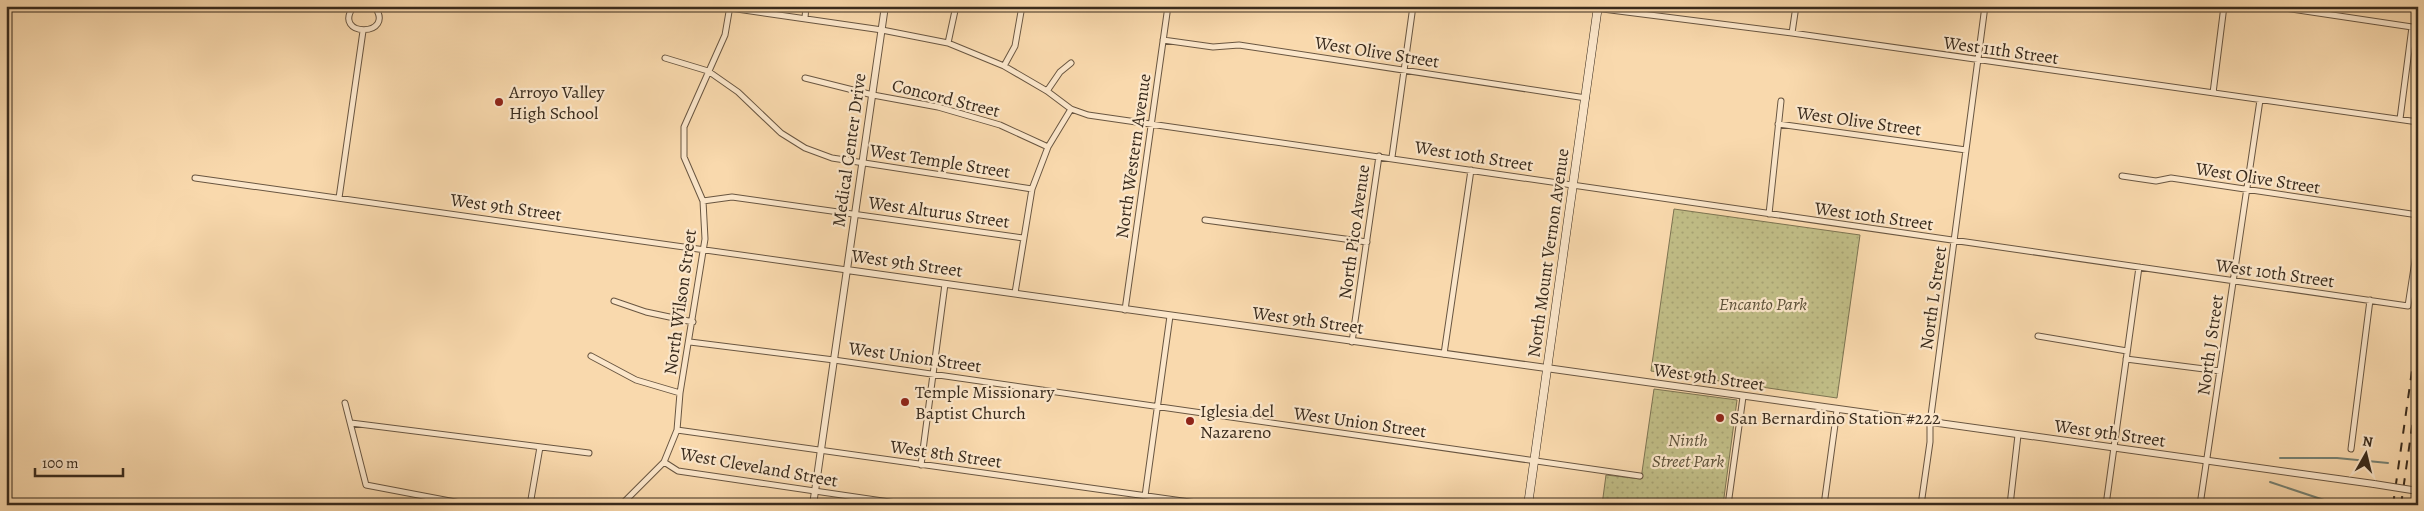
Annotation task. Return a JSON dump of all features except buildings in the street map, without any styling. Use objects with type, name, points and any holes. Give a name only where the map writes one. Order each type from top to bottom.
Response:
[{"type":"main road","name":"North Mount Vernon Avenue","points":[[1528,505],[1598,8]]},
{"type":"street","points":[[354,6],[350,21],[358,30],[363,31],[374,28],[378,21],[378,12],[374,6]]},
{"type":"street","points":[[805,18],[806,6]]},
{"type":"street","name":"Medical Center Drive","points":[[813,505],[885,6]]},
{"type":"street","points":[[948,42],[956,6]]},
{"type":"street","points":[[1004,66],[1015,46],[1022,6]]},
{"type":"street","name":"North Western Avenue","points":[[1125,310],[1168,6]]},
{"type":"street","name":"North Pico Avenue","points":[[1392,157],[1413,6]]},
{"type":"street","name":"West 11th Street","points":[[1579,6],[1792,33],[1978,61],[2418,122]]},
{"type":"street","points":[[1792,33],[1796,6]]},
{"type":"street","name":"North L Street","points":[[1921,505],[1930,442],[1930,423],[1985,6]]},
{"type":"street","points":[[2212,93],[2224,6]]},
{"type":"street","points":[[2272,6],[2412,27],[2400,119]]},
{"type":"street","name":"West 10th Street","points":[[730,7],[948,42],[1004,66],[1047,91],[1071,109],[1088,115],[1392,157],[1573,186],[2408,306],[2418,242]]},
{"type":"street","name":"North Wilson Street","points":[[621,505],[664,462],[677,430],[680,394],[705,250],[706,214],[703,201],[684,157],[684,127],[725,35],[730,7]]},
{"type":"street","points":[[339,198],[363,31]]},
{"type":"street","name":"West Olive Street","points":[[1164,40],[1213,47],[1238,45],[1586,98]]},
{"type":"street","name":"West Temple Street","points":[[665,58],[708,71],[738,92],[781,133],[805,148],[832,158],[1032,189]]},
{"type":"street","points":[[1047,91],[1060,72],[1071,63]]},
{"type":"street","name":"Concord Street","points":[[805,78],[872,95],[938,107],[1000,125],[1048,147]]},
{"type":"street","name":"North J Street","points":[[2200,505],[2260,100]]},
{"type":"street","points":[[1769,214],[1781,101]]},
{"type":"street","points":[[1014,293],[1032,189],[1048,147],[1071,109]]},
{"type":"street","name":"West Olive Street","points":[[1778,124],[1966,150]]},
{"type":"street","name":"North Pico Avenue","points":[[1352,342],[1380,156]]},
{"type":"street","points":[[1444,354],[1471,170]]},
{"type":"street","name":"West Olive Street","points":[[2122,176],[2156,181],[2171,178],[2418,215]]},
{"type":"street","name":"West 9th Street","points":[[195,178],[2418,491]]},
{"type":"street","name":"West Alturus Street","points":[[703,201],[732,197],[1023,238]]},
{"type":"street","points":[[1205,220],[1367,242]]},
{"type":"street","points":[[2106,505],[2139,267]]},
{"type":"street","points":[[921,465],[945,284]]},
{"type":"street","points":[[2351,449],[2370,300]]},
{"type":"street","points":[[614,301],[646,312],[693,322]]},
{"type":"street","points":[[1145,496],[1170,316]]},
{"type":"street","points":[[2038,336],[2127,351]]},
{"type":"street","name":"West Union Street","points":[[690,342],[834,360],[1640,476]]},
{"type":"street","points":[[590,356],[636,380],[680,394]]},
{"type":"street","points":[[2126,359],[2220,371]]},
{"type":"street","points":[[1728,505],[1743,396]]},
{"type":"street","points":[[345,403],[366,485],[471,505]]},
{"type":"street","points":[[1824,505],[1837,410]]},
{"type":"street","points":[[350,424],[589,453]]},
{"type":"street","name":"West 8th Street","points":[[677,430],[1211,505]]},
{"type":"street","points":[[2010,505],[2018,435]]},
{"type":"street","points":[[530,505],[540,447]]},
{"type":"street","name":"West Cleveland Street","points":[[664,462],[678,471],[910,505]]},
{"type":"green space","name":"Encanto Park","points":[[1674,209],[1860,235],[1837,398],[1651,371]]},
{"type":"green space","name":"Ninth Street Park","points":[[1654,389],[1737,400],[1723,505],[1602,505],[1606,475],[1641,479]]},
{"type":"waterway","points":[[2280,458],[2337,458],[2388,463]]},
{"type":"waterway","points":[[2270,482],[2339,505]]},
{"type":"railway","points":[[2393,505],[2418,328]]},
{"type":"railway","points":[[2401,505],[2418,384]]},
{"type":"place","name":"Arroyo Valley High School","points":[[499,102]]},
{"type":"place","name":"Temple Missionary Baptist Church","points":[[905,402]]},
{"type":"place","name":"San Bernardino Station #222","points":[[1720,418]]},
{"type":"place","name":"Iglesia del Nazareno","points":[[1190,421]]}]
